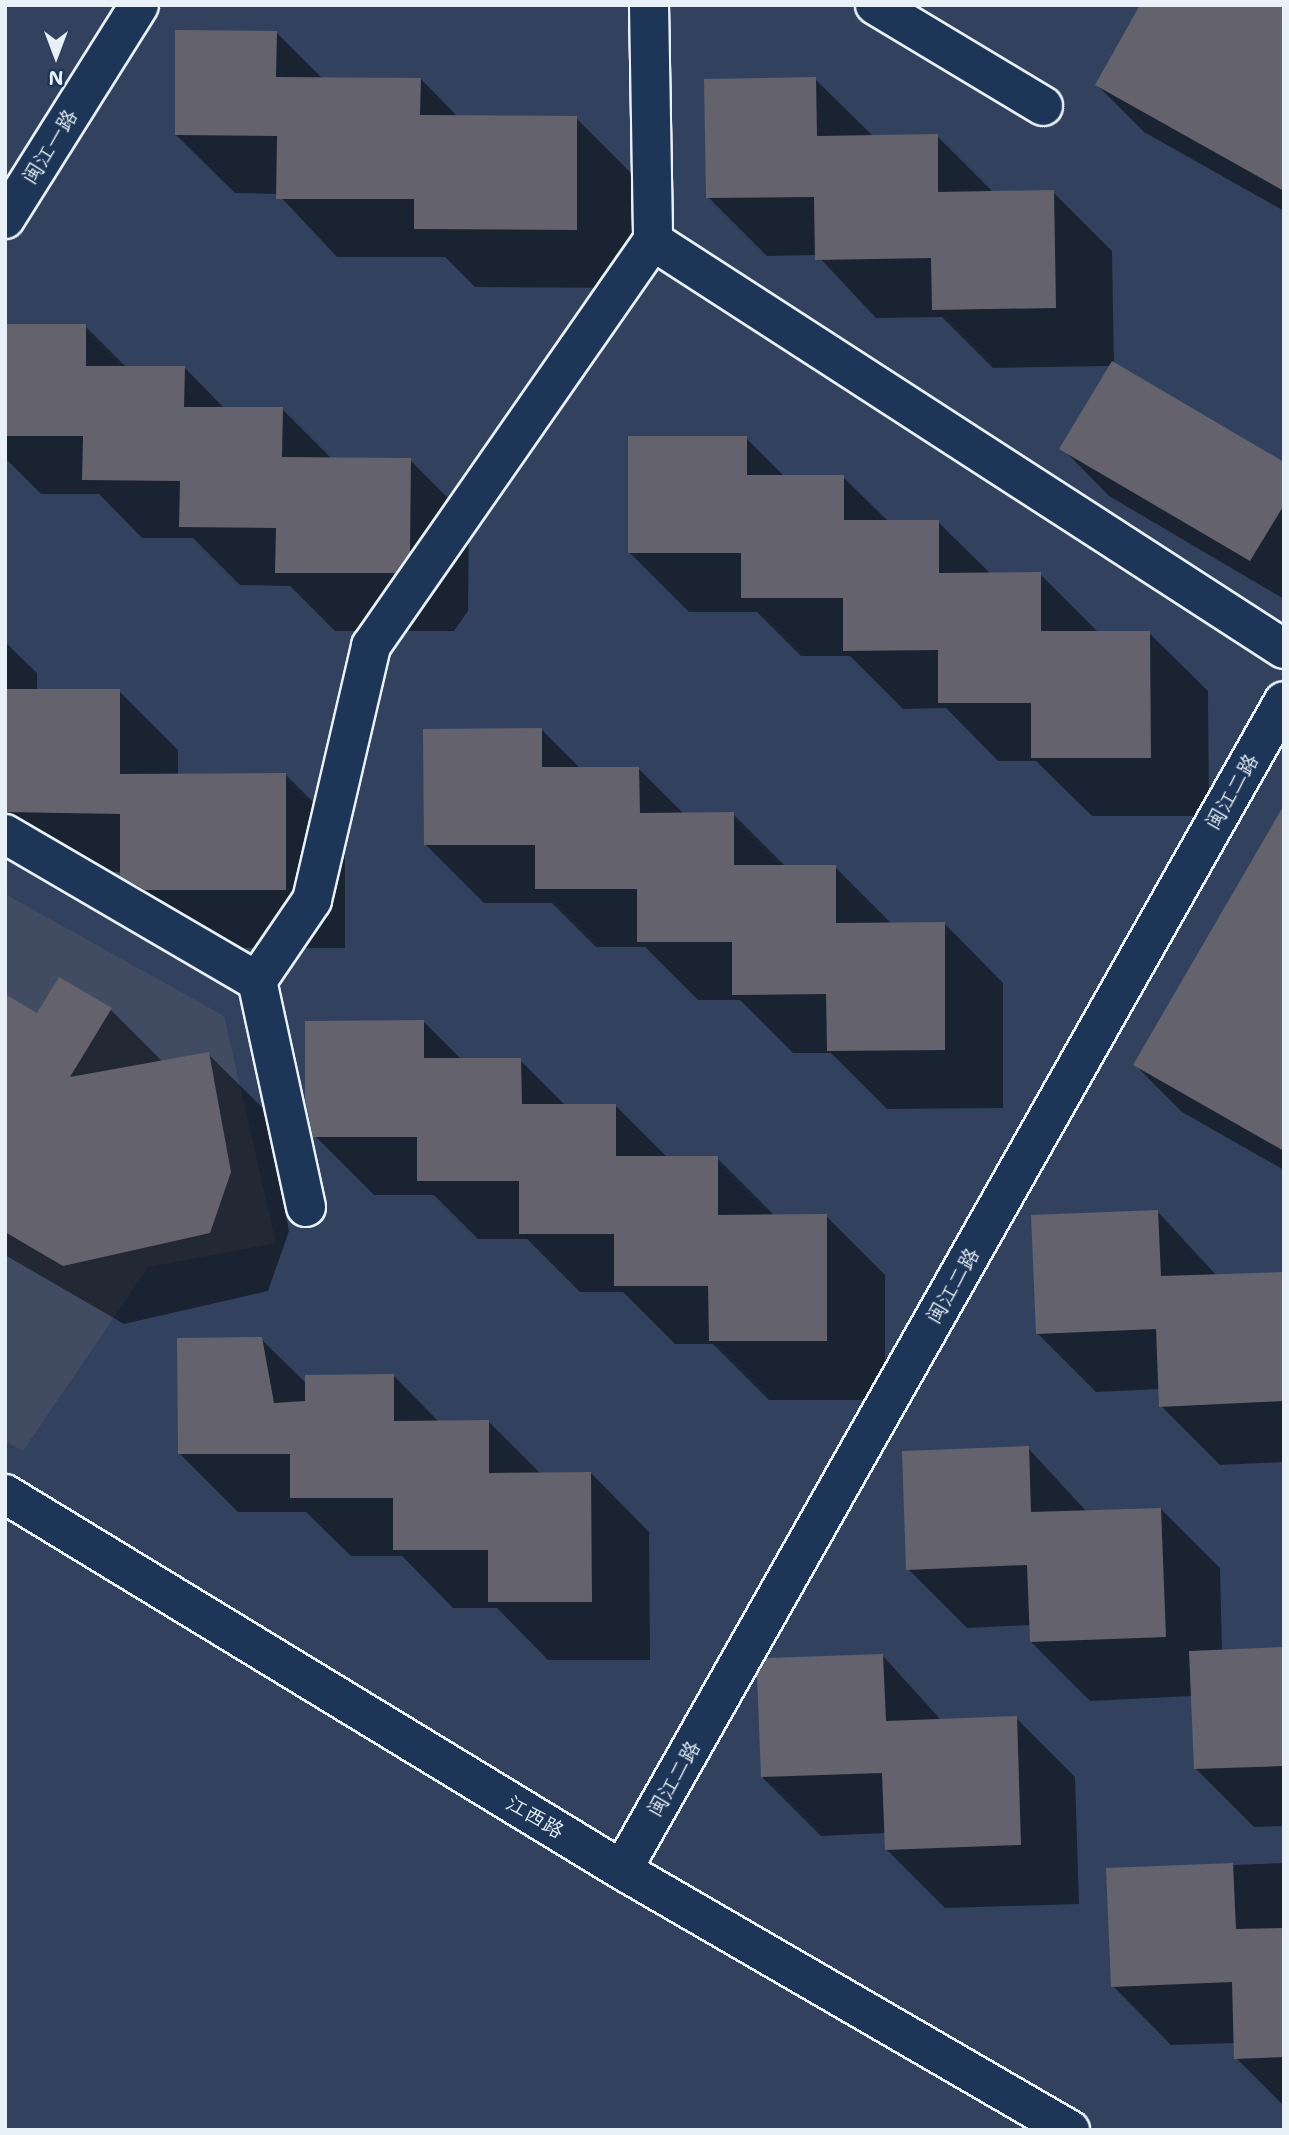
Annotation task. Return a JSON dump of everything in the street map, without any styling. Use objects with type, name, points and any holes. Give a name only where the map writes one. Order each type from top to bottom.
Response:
[{"type":"street","name":"闽江一路","points":[[5,219],[139,5]]},
{"type":"street","points":[[306,1208],[257,981],[312,900],[372,646],[653,241],[649,5]]},
{"type":"street","points":[[875,5],[1043,106]]},
{"type":"street","points":[[653,241],[1284,649]]},
{"type":"street","name":"闽江二路","points":[[622,1870],[1284,701]]},
{"type":"street","points":[[5,834],[257,981]]},
{"type":"street","name":"江西路","points":[[5,1494],[622,1870],[1070,2130]]},
{"type":"shaded area","points":[[5,894],[224,1016],[276,1243],[148,1267],[23,1451],[5,1441]]},
{"type":"building","points":[[1140,5],[1284,5],[1284,191],[1095,85]]},
{"type":"building","points":[[175,30],[277,31],[276,77],[421,78],[420,115],[577,116],[577,230],[414,229],[414,199],[276,199],[277,136],[175,135]]},
{"type":"building","points":[[816,77],[817,136],[938,134],[938,192],[1054,190],[1056,308],[932,310],[931,258],[815,260],[814,197],[706,198],[704,79]]},
{"type":"building","points":[[5,324],[86,324],[86,366],[185,366],[184,407],[283,407],[282,457],[411,458],[410,552],[395,573],[275,573],[276,528],[179,527],[180,481],[82,480],[83,436],[5,436]]},
{"type":"building","points":[[1112,361],[1284,462],[1284,505],[1250,561],[1059,449]]},
{"type":"building","points":[[628,436],[747,436],[747,475],[844,475],[844,520],[939,520],[939,573],[1041,572],[1041,631],[1150,631],[1151,758],[1031,758],[1031,703],[938,703],[938,650],[843,651],[843,598],[741,598],[741,553],[628,553]]},
{"type":"building","points":[[5,689],[120,689],[120,774],[286,773],[286,890],[145,890],[120,876],[120,814],[5,812]]},
{"type":"building","points":[[542,728],[542,767],[639,767],[640,813],[734,812],[734,865],[836,865],[836,923],[945,922],[945,1050],[827,1051],[826,994],[732,995],[732,942],[637,942],[637,889],[535,889],[535,845],[424,845],[423,729]]},
{"type":"building","points":[[1284,805],[1284,1151],[1133,1065]]},
{"type":"building","points":[[59,977],[112,1008],[70,1077],[209,1052],[231,1172],[210,1233],[63,1266],[5,1232],[5,994],[37,1013]]},
{"type":"building","points":[[424,1020],[424,1058],[521,1058],[522,1104],[616,1104],[616,1156],[718,1156],[718,1215],[827,1214],[827,1341],[709,1341],[708,1286],[614,1286],[614,1234],[519,1234],[519,1181],[417,1181],[417,1137],[313,1137],[305,1098],[305,1021]]},
{"type":"building","points":[[1158,1210],[1161,1276],[1284,1272],[1284,1401],[1159,1407],[1156,1329],[1036,1334],[1031,1215]]},
{"type":"building","points":[[262,1337],[274,1403],[305,1401],[305,1375],[394,1374],[394,1421],[489,1420],[489,1473],[591,1472],[592,1602],[488,1602],[488,1550],[393,1550],[393,1498],[290,1498],[290,1454],[178,1454],[177,1338]]},
{"type":"building","points":[[1029,1446],[1031,1512],[1161,1508],[1166,1637],[1030,1642],[1027,1565],[906,1570],[902,1451]]},
{"type":"building","points":[[1284,1647],[1284,1766],[1194,1769],[1189,1651]]},
{"type":"building","points":[[883,1654],[886,1721],[1017,1716],[1021,1845],[885,1850],[882,1773],[761,1777],[757,1675],[767,1658]]},
{"type":"building","points":[[1233,1863],[1236,1929],[1284,1928],[1284,2057],[1234,2059],[1232,1982],[1111,1987],[1106,1868]]}]
